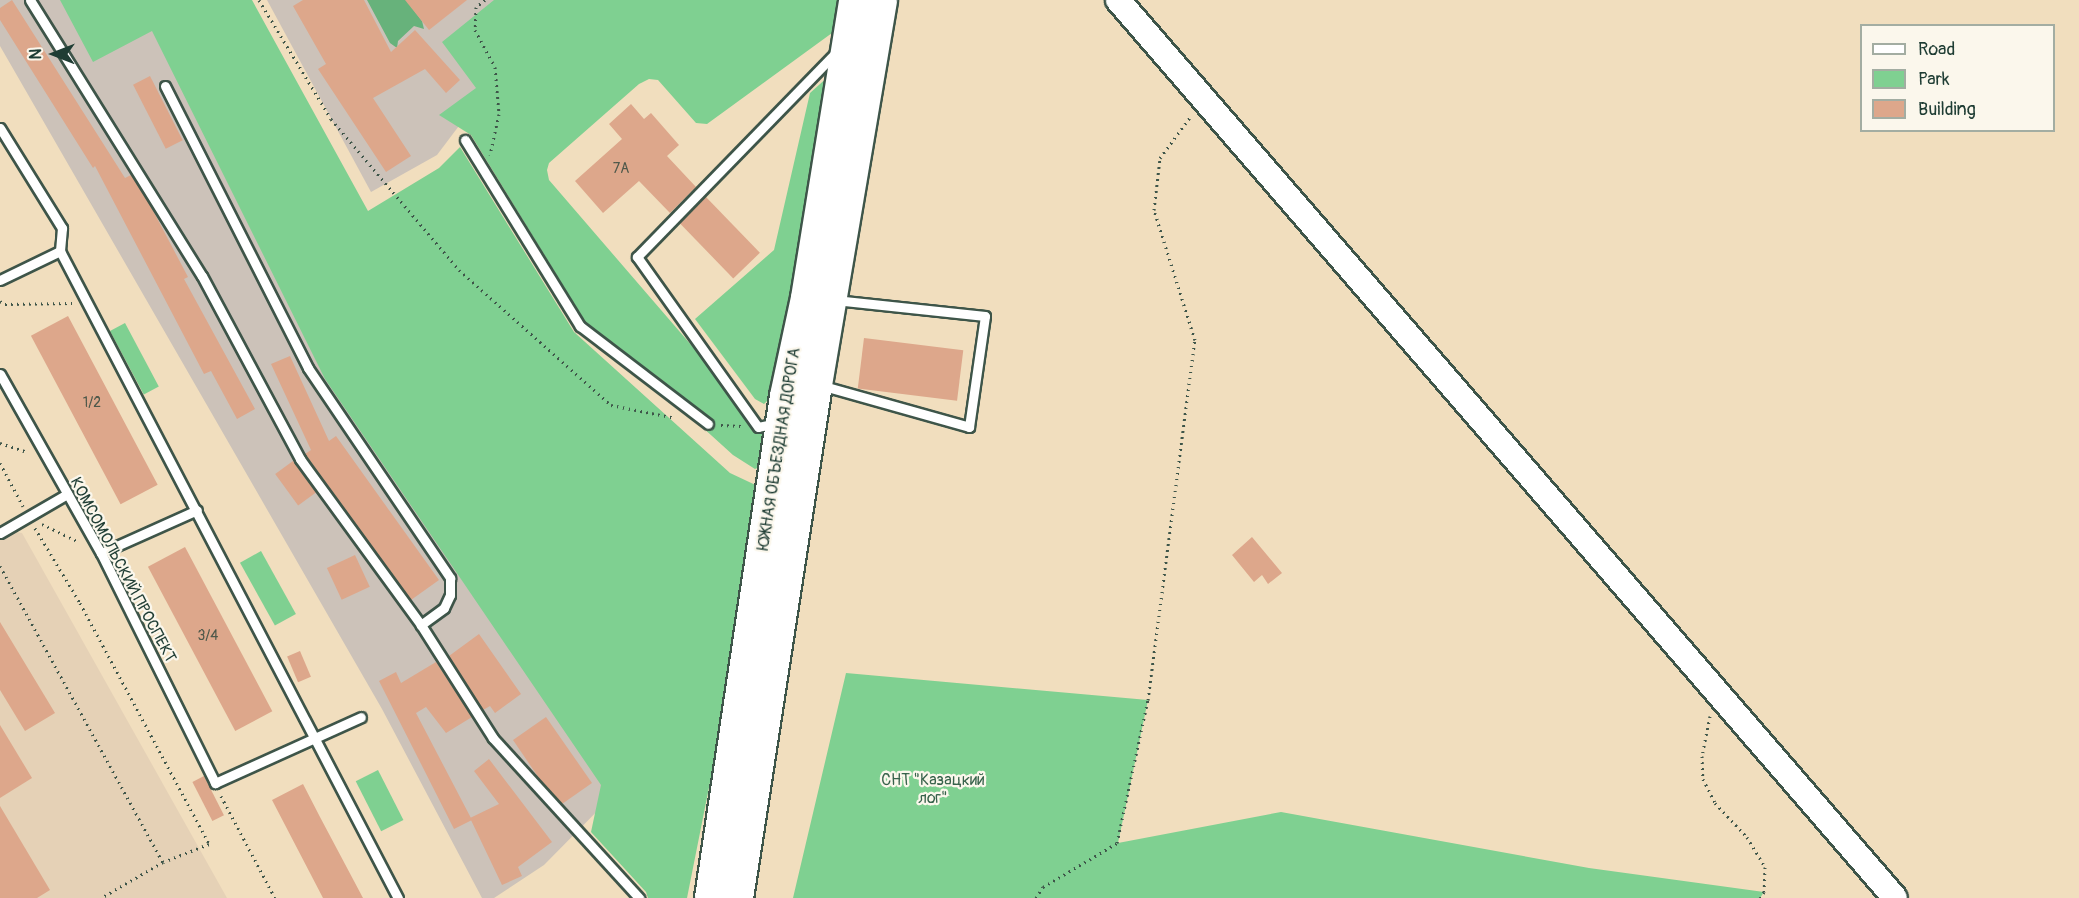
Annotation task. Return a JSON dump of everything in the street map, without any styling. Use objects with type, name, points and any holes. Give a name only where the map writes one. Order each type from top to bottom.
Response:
[{"type":"main road","name":"ЮЖНАЯ ОБЪЕЗДНАЯ ДОРОГА","points":[[738,898],[789,425],[785,396],[806,298],[850,37],[854,0]]},
{"type":"main road","name":"ЮЖНАЯ ОБЪЕЗДНАЯ ДОРОГА","points":[[710,898],[789,425],[817,385],[882,0]]},
{"type":"street","points":[[1118,0],[1202,100],[1895,898]]},
{"type":"lane","points":[[30,0],[202,276],[300,459],[421,625],[494,738],[639,898]]},
{"type":"lane","points":[[789,425],[636,257],[850,37]]},
{"type":"lane","points":[[165,86],[308,368],[450,578],[450,595],[444,608],[421,625]]},
{"type":"lane","points":[[0,128],[62,228],[60,251],[398,898]]},
{"type":"lane","points":[[465,140],[580,326],[708,424]]},
{"type":"lane","points":[[0,280],[60,251]]},
{"type":"lane","points":[[817,385],[969,427],[985,316],[832,300]]},
{"type":"lane","name":"КОМСОМОЛЬСКИЙ ПРОСПЕКТ","points":[[0,374],[101,553],[215,783]]},
{"type":"lane","points":[[0,533],[30,519],[67,494]]},
{"type":"lane","points":[[101,553],[197,510]]},
{"type":"lane","points":[[215,783],[361,717]]},
{"type":"path","points":[[259,0],[331,119],[459,270],[611,405],[708,424],[789,425]]},
{"type":"path","points":[[485,0],[476,7],[475,30],[495,67],[499,114],[486,174]]},
{"type":"path","points":[[1036,898],[1043,887],[1117,843],[1146,711],[1176,500],[1195,340],[1154,210],[1160,158],[1202,100]]},
{"type":"path","points":[[0,301],[4,304],[88,303]]},
{"type":"path","points":[[0,443],[47,458]]},
{"type":"path","points":[[30,519],[80,603],[209,844],[163,862],[101,898]]},
{"type":"path","points":[[0,566],[163,862]]},
{"type":"path","points":[[1720,696],[1707,723],[1702,756],[1703,779],[1715,804],[1747,837],[1765,867],[1764,892],[1760,898]]},
{"type":"path","points":[[215,783],[275,898]]},
{"type":"shaded area","points":[[0,0],[147,0],[619,789],[544,865],[494,898],[482,898],[382,709],[0,46]]},
{"type":"shaded area","points":[[267,0],[498,0],[486,90],[437,155],[371,192]]},
{"type":"shaded area","points":[[0,529],[22,533],[227,898],[0,898]]},
{"type":"green space","points":[[60,0],[252,0],[368,211],[439,168],[460,147],[574,332],[730,473],[768,491],[687,898],[648,898],[646,892],[591,832],[601,785],[325,379],[152,31],[93,62]]},
{"type":"green space","points":[[367,0],[406,0],[422,21],[424,29],[414,26],[398,41],[397,48],[390,43]]},
{"type":"green space","points":[[494,0],[842,0],[832,33],[707,124],[696,123],[658,80],[649,79],[639,84],[549,163],[547,170],[549,180],[773,440],[764,465],[755,469],[733,455],[584,320],[471,135],[439,115],[476,88],[442,42]]},
{"type":"green space","points":[[830,75],[774,394],[764,404],[755,399],[695,319],[774,250],[810,93]]},
{"type":"green space","points":[[125,323],[159,387],[144,395],[110,331]]},
{"type":"green space","points":[[261,551],[296,614],[275,626],[240,563]]},
{"type":"green space","name":"СНТ \"Казацкий лог\"","points":[[846,673],[1148,700],[1118,843],[1281,812],[1589,868],[1764,892],[1760,898],[793,898]]},
{"type":"green space","points":[[378,770],[403,820],[381,831],[356,781]]},
{"type":"building","points":[[12,0],[125,178],[131,175],[149,203],[188,277],[184,279],[255,409],[237,419],[211,371],[204,374],[95,166],[93,168],[0,20],[0,8]]},
{"type":"building","points":[[303,0],[364,0],[391,52],[415,30],[460,80],[446,93],[425,69],[373,98],[411,156],[386,172],[318,69],[326,64],[293,6]]},
{"type":"building","points":[[405,0],[467,0],[429,30]]},
{"type":"building","points":[[150,76],[183,140],[166,149],[133,85]]},
{"type":"building","points":[[631,104],[644,119],[651,113],[679,145],[667,156],[696,187],[670,213],[639,181],[603,213],[575,181],[622,139],[609,124]]},
{"type":"building","points":[[705,196],[760,253],[733,279],[678,222]]},
{"type":"building","points":[[68,316],[158,485],[121,504],[31,336]]},
{"type":"building","points":[[864,338],[963,350],[957,401],[858,389]]},
{"type":"building","points":[[290,356],[329,441],[336,436],[439,580],[411,600],[305,454],[311,450],[271,364]]},
{"type":"building","points":[[293,461],[316,493],[298,505],[275,474]]},
{"type":"building","points":[[1252,537],[1282,573],[1268,584],[1262,575],[1254,582],[1232,555]]},
{"type":"building","points":[[185,547],[272,711],[235,731],[148,567]]},
{"type":"building","points":[[355,555],[370,587],[342,600],[327,568]]},
{"type":"building","points":[[0,622],[55,713],[25,731],[0,690]]},
{"type":"building","points":[[479,634],[521,694],[495,713],[490,706],[483,710],[449,656]]},
{"type":"building","points":[[300,651],[311,677],[298,682],[287,656]]},
{"type":"building","points":[[436,662],[472,717],[446,733],[426,707],[416,713],[472,820],[454,829],[379,681],[396,672],[401,683]]},
{"type":"building","points":[[546,717],[592,783],[562,804],[541,781],[513,740]]},
{"type":"building","points":[[0,725],[32,778],[0,798]]},
{"type":"building","points":[[489,759],[552,842],[518,867],[522,876],[502,885],[470,818],[499,804],[474,771]]},
{"type":"building","points":[[204,776],[224,815],[212,821],[192,782]]},
{"type":"building","points":[[303,784],[363,898],[323,898],[272,800]]},
{"type":"building","points":[[0,806],[50,890],[37,898],[0,898]]}]
